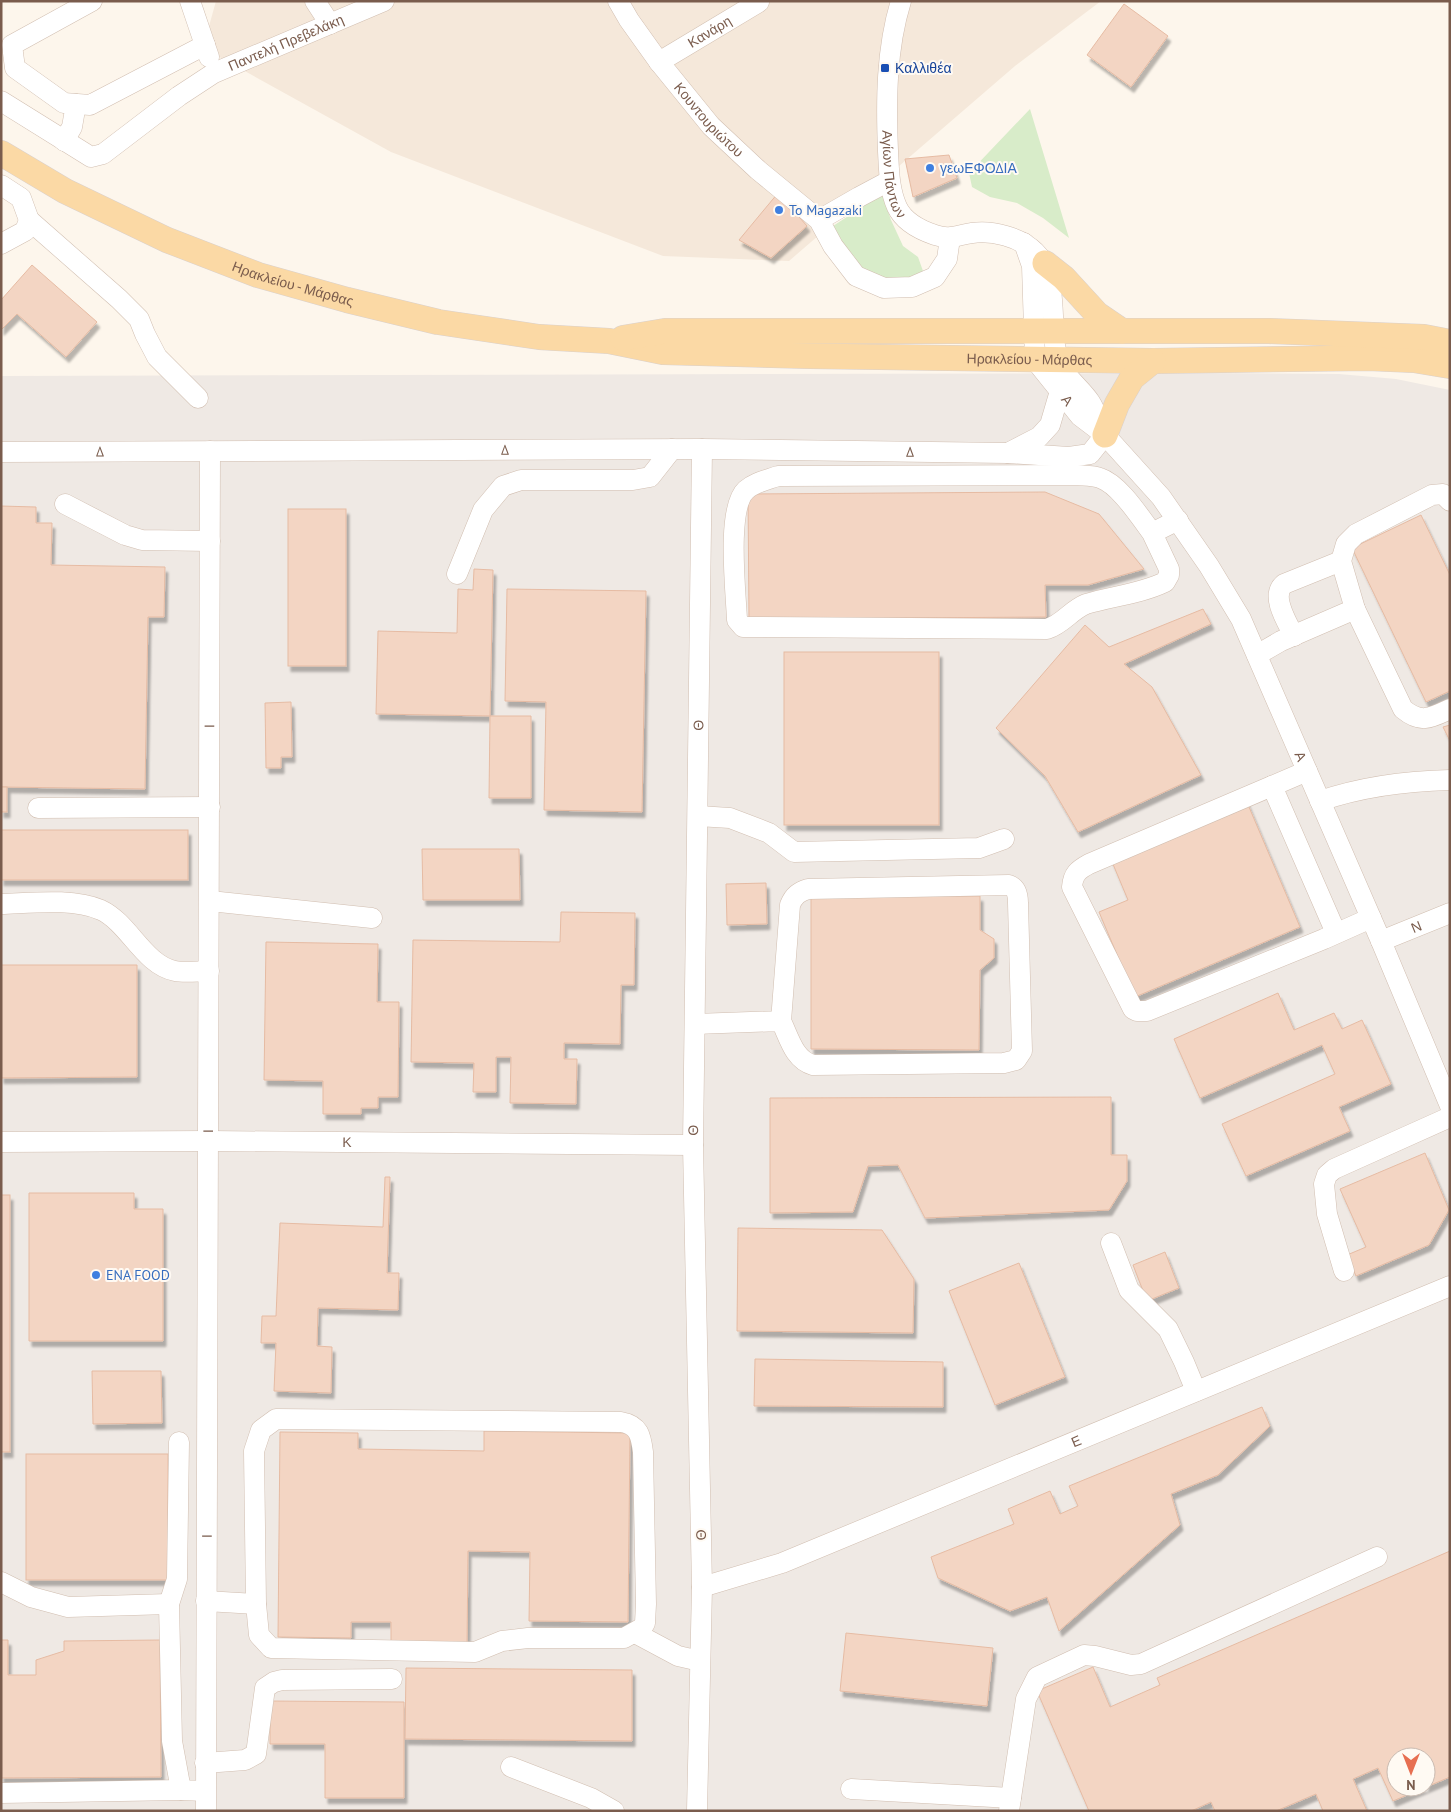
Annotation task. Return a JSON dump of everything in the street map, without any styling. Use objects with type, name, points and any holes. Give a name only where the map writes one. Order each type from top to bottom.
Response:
[{"type":"main road","name":"Ηρακλείου - Μάρθας","points":[[1,153],[65,192],[158,236],[258,275],[346,300],[438,322],[539,337],[609,341],[664,352],[1153,361],[1368,358],[1414,360],[1450,366]]},
{"type":"main road","points":[[1045,263],[1064,278],[1097,314],[1122,331]]},
{"type":"main road","name":"Ηρακλείου - Μάρθας","points":[[609,341],[665,331],[1269,331],[1424,337],[1450,342]]},
{"type":"main road","points":[[1105,435],[1116,404],[1132,378],[1153,361]]},
{"type":"street","points":[[92,1],[12,44],[15,68],[64,102],[90,105],[206,46]]},
{"type":"street","name":"Παντελή Πρεβελάκη","points":[[190,1],[214,73],[384,1]]},
{"type":"street","points":[[314,1],[330,24]]},
{"type":"street","name":"Κουντουριώτου","points":[[618,1],[629,20],[660,62],[711,126],[758,170],[819,220]]},
{"type":"street","name":"Αγίων Πάντων","points":[[901,1],[888,79],[887,130],[889,181],[897,207],[906,221],[935,235],[950,238],[973,233],[998,234],[1024,243],[1035,251],[1045,263]]},
{"type":"street","name":"Κανάρη","points":[[660,62],[759,2]]},
{"type":"street","points":[[1,101],[91,157],[103,154],[179,96],[214,73]]},
{"type":"street","points":[[64,141],[72,127],[76,104]]},
{"type":"street","points":[[889,181],[819,220],[833,246],[856,276],[884,288],[912,287],[935,277],[947,258],[950,238]]},
{"type":"street","points":[[1,185],[21,198],[29,220],[139,319],[157,357],[198,398]]},
{"type":"street","points":[[1,244],[25,231],[29,220]]},
{"type":"street","points":[[1024,243],[1032,266],[1044,332],[1046,360]]},
{"type":"street","points":[[1044,332],[1052,293],[1045,263]]},
{"type":"street","name":"Α","points":[[1046,360],[1060,392],[1080,416],[1105,435],[1161,497],[1228,596],[1241,619],[1450,1106]]},
{"type":"street","name":"Α","points":[[1046,360],[1073,383],[1090,402],[1105,435]]},
{"type":"street","points":[[1008,453],[1039,437],[1050,425],[1060,392]]},
{"type":"street","name":"Δ","points":[[1,452],[702,449],[1008,453],[1069,457],[1090,454],[1105,435]]},
{"type":"street","points":[[457,574],[483,510],[503,486],[521,480],[646,479],[650,477],[672,449]]},
{"type":"street","name":"Θ","points":[[697,1811],[702,1587],[693,1145],[702,449]]},
{"type":"street","name":"Ι","points":[[206,1801],[210,451]]},
{"type":"street","points":[[1076,475],[1100,478],[1113,486],[1127,500],[1152,533],[1169,569],[1168,579],[1165,582],[1086,605],[1073,612],[1060,624],[1047,630],[743,627],[737,620],[734,528],[738,504],[745,491],[756,482],[778,476],[1076,475]]},
{"type":"street","points":[[1450,501],[1443,494],[1432,495],[1356,534],[1346,544],[1341,561],[1355,609],[1403,709],[1411,715],[1426,719],[1450,709]]},
{"type":"street","points":[[65,504],[125,535],[142,540],[210,541]]},
{"type":"street","points":[[1152,533],[1178,520]]},
{"type":"street","points":[[1294,636],[1279,601],[1279,590],[1284,584],[1341,561]]},
{"type":"street","points":[[1257,655],[1355,609]]},
{"type":"street","points":[[1307,771],[1082,867],[1076,872],[1072,887],[1130,1005],[1137,1011],[1147,1011],[1370,918]]},
{"type":"street","points":[[1320,801],[1338,795],[1413,781],[1450,780]]},
{"type":"street","points":[[1272,786],[1336,933]]},
{"type":"street","points":[[38,808],[210,807]]},
{"type":"street","points":[[698,816],[730,818],[769,833],[794,852],[979,848],[1004,839]]},
{"type":"street","points":[[1009,885],[1016,891],[1018,903],[1022,1051],[1016,1060],[1004,1063],[813,1065],[800,1059],[781,1021],[790,905],[797,894],[808,889],[1009,885]]},
{"type":"street","points":[[210,901],[372,918]]},
{"type":"street","points":[[1,904],[69,903],[100,909],[113,917],[159,963],[174,971],[209,971]]},
{"type":"street","name":"Ν","points":[[1381,942],[1450,912]]},
{"type":"street","points":[[695,1024],[781,1021]]},
{"type":"street","points":[[1344,1271],[1328,1214],[1324,1184],[1327,1175],[1334,1169],[1450,1117]]},
{"type":"street","name":"Κ","points":[[1,1142],[209,1141],[693,1145]]},
{"type":"street","points":[[1110,1243],[1129,1290],[1168,1329],[1196,1391]]},
{"type":"street","name":"Ε","points":[[702,1587],[782,1563],[1450,1286]]},
{"type":"street","points":[[276,1419],[621,1422],[632,1425],[640,1434],[643,1452],[645,1623],[635,1633],[624,1638],[528,1638],[502,1641],[475,1652],[271,1648],[259,1635],[256,1604],[254,1451],[261,1430],[276,1419]]},
{"type":"street","points":[[179,1442],[177,1579],[169,1604],[172,1741],[181,1790]]},
{"type":"street","points":[[851,1789],[1010,1805],[1026,1699],[1037,1677],[1084,1655],[1131,1664],[1141,1664],[1378,1557]]},
{"type":"street","points":[[177,1579],[206,1578]]},
{"type":"street","points":[[1,1582],[31,1597],[68,1608],[169,1604]]},
{"type":"street","points":[[206,1601],[256,1604]]},
{"type":"street","points":[[635,1633],[678,1656],[700,1661]]},
{"type":"street","points":[[206,1763],[245,1760],[256,1754],[265,1688],[274,1682],[282,1680],[392,1679]]},
{"type":"street","points":[[512,1767],[591,1798],[614,1811]]},
{"type":"street","points":[[1,1793],[181,1790],[206,1801]]},
{"type":"shaded area","points":[[216,1],[1101,1],[1015,66],[789,261],[663,256],[391,152],[203,48]]},
{"type":"shaded area","points":[[1339,374],[1396,379],[1450,390],[1450,1811],[1,1811],[1,376]]},
{"type":"green space","points":[[1030,109],[1069,238],[1043,218],[1017,203],[990,197],[972,187],[969,173]]},
{"type":"green space","points":[[882,194],[903,246],[918,257],[923,271],[894,290],[849,267],[830,228]]},
{"type":"building","points":[[1124,4],[1168,36],[1131,87],[1087,55]]},
{"type":"building","name":"γεωΕΦΟΔΙΑ","points":[[949,155],[957,178],[913,197],[905,159]]},
{"type":"building","name":"To Magazaki","points":[[778,193],[807,226],[771,258],[739,240]]},
{"type":"building","points":[[32,265],[97,322],[66,357],[17,314],[1,330],[1,300]]},
{"type":"building","points":[[1045,492],[1099,514],[1144,569],[1088,585],[1045,585],[1046,617],[749,619],[748,494]]},
{"type":"building","points":[[1,506],[36,507],[36,523],[52,523],[51,565],[165,567],[164,617],[148,617],[145,789],[1,787]]},
{"type":"building","points":[[288,509],[346,509],[346,666],[288,666]]},
{"type":"building","points":[[1421,515],[1450,575],[1450,691],[1426,702],[1352,548]]},
{"type":"building","points":[[474,569],[493,570],[490,716],[376,714],[378,631],[457,633],[458,589],[473,590]]},
{"type":"building","points":[[507,589],[646,591],[642,812],[544,810],[546,702],[505,701]]},
{"type":"building","points":[[1203,609],[1211,624],[1124,664],[1152,687],[1201,775],[1078,832],[1045,776],[996,728],[1085,625],[1109,647]]},
{"type":"building","points":[[784,652],[939,652],[939,825],[784,825]]},
{"type":"building","points":[[291,702],[292,757],[281,757],[281,768],[266,768],[265,703]]},
{"type":"building","points":[[490,716],[531,716],[531,798],[489,798]]},
{"type":"building","points":[[1450,725],[1450,741],[1443,727]]},
{"type":"building","points":[[1,787],[7,787],[7,812],[1,812]]},
{"type":"building","points":[[1246,800],[1300,927],[1135,997],[1099,912],[1128,900],[1110,857]]},
{"type":"building","points":[[1,830],[188,830],[188,880],[1,880]]},
{"type":"building","points":[[422,849],[519,849],[520,900],[423,900]]},
{"type":"building","points":[[766,883],[767,924],[727,925],[726,884]]},
{"type":"building","points":[[811,896],[980,896],[980,930],[994,939],[994,958],[980,970],[979,1050],[811,1049]]},
{"type":"building","points":[[561,912],[635,913],[634,985],[621,985],[620,1044],[564,1043],[564,1059],[577,1059],[576,1104],[510,1103],[511,1057],[496,1057],[496,1092],[473,1092],[474,1063],[411,1062],[413,940],[560,942]]},
{"type":"building","points":[[266,942],[378,944],[377,1002],[399,1002],[398,1097],[378,1097],[378,1108],[361,1108],[361,1114],[323,1114],[323,1081],[264,1080]]},
{"type":"building","points":[[1,965],[137,965],[137,1077],[1,1078]]},
{"type":"building","points":[[1278,993],[1294,1030],[1334,1013],[1342,1029],[1362,1020],[1391,1084],[1339,1107],[1350,1131],[1246,1176],[1222,1124],[1335,1074],[1322,1045],[1200,1098],[1174,1039]]},
{"type":"building","points":[[1111,1097],[1111,1155],[1127,1155],[1127,1181],[1109,1210],[925,1218],[898,1165],[868,1166],[853,1212],[770,1213],[770,1098]]},
{"type":"building","points":[[1425,1153],[1449,1210],[1429,1245],[1356,1276],[1347,1255],[1366,1247],[1340,1189]]},
{"type":"building","points":[[385,1177],[390,1177],[387,1273],[399,1273],[398,1310],[318,1308],[317,1346],[332,1347],[331,1393],[274,1391],[276,1343],[261,1343],[262,1316],[276,1316],[280,1223],[383,1227]]},
{"type":"building","name":"ENA FOOD","points":[[29,1193],[134,1193],[134,1209],[163,1209],[163,1341],[29,1341]]},
{"type":"building","points":[[1,1195],[10,1195],[10,1452],[1,1452]]},
{"type":"building","points":[[738,1228],[882,1230],[914,1279],[913,1333],[737,1331]]},
{"type":"building","points":[[1165,1252],[1179,1288],[1147,1301],[1133,1265]]},
{"type":"building","points":[[1019,1263],[1065,1377],[995,1405],[949,1291]]},
{"type":"building","points":[[755,1359],[943,1362],[943,1407],[754,1406]]},
{"type":"building","points":[[92,1371],[161,1371],[162,1423],[93,1424]]},
{"type":"building","points":[[1262,1407],[1270,1426],[1218,1475],[1171,1494],[1180,1525],[1059,1631],[1047,1597],[1010,1611],[938,1578],[931,1557],[1014,1524],[1008,1509],[1050,1491],[1060,1514],[1078,1506],[1069,1486]]},
{"type":"building","points":[[484,1431],[630,1433],[628,1622],[529,1621],[530,1552],[468,1551],[467,1646],[391,1645],[391,1622],[351,1622],[351,1638],[278,1637],[280,1432],[358,1433],[358,1449],[484,1451]]},
{"type":"building","points":[[26,1454],[168,1454],[168,1580],[26,1580]]},
{"type":"building","points":[[1450,1551],[1450,1777],[1436,1783],[1436,1747],[1386,1747],[1386,1786],[1378,1768],[1353,1779],[1367,1811],[1323,1811],[1316,1794],[1276,1811],[1215,1811],[1211,1802],[1191,1811],[1089,1811],[1037,1691],[1093,1667],[1110,1707],[1160,1685],[1157,1678]]},
{"type":"building","points":[[846,1633],[993,1648],[987,1706],[840,1691]]},
{"type":"building","points":[[1,1640],[8,1640],[8,1675],[36,1675],[36,1660],[64,1651],[64,1641],[160,1640],[161,1777],[1,1778]]},
{"type":"building","points":[[406,1668],[632,1670],[632,1741],[405,1739]]},
{"type":"building","points":[[270,1701],[404,1702],[404,1798],[325,1798],[325,1744],[270,1744]]},
{"type":"building","points":[[1391,1797],[1402,1797],[1393,1801]]},
{"type":"place","name":"Καλλιθέα","points":[[885,68]]},
{"type":"place","name":"γεωΕΦΟΔΙΑ","points":[[930,168]]},
{"type":"place","name":"To Magazaki","points":[[779,210]]},
{"type":"place","name":"ENA FOOD","points":[[96,1275]]}]
